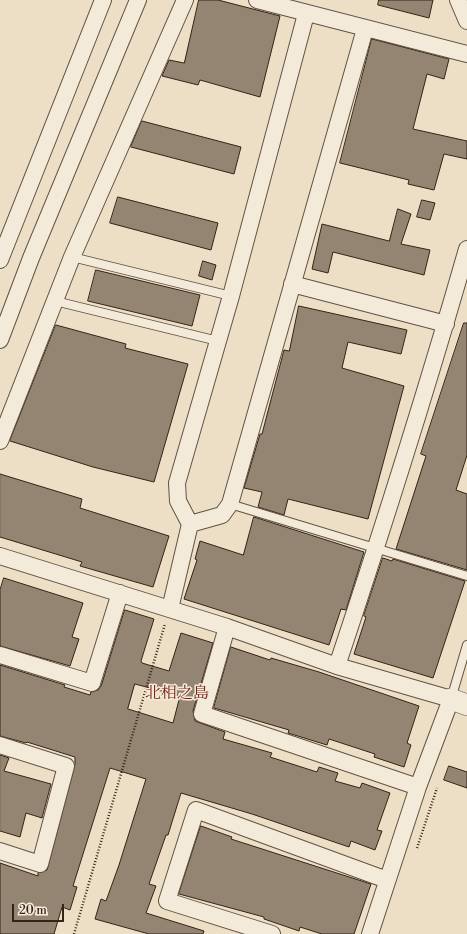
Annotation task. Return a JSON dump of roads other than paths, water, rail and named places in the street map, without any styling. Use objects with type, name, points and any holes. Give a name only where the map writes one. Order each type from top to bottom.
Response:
[{"type":"street","points":[[0,260],[103,0]]},
{"type":"street","points":[[0,340],[31,258],[138,0]]},
{"type":"street","points":[[0,441],[72,257],[185,0]]},
{"type":"street","points":[[257,0],[306,14],[467,54]]},
{"type":"street","points":[[458,0],[467,21]]},
{"type":"street","points":[[170,609],[190,524],[178,501],[177,483],[231,296],[306,14]]},
{"type":"street","points":[[190,524],[222,515],[230,504],[365,29]]},
{"type":"street","points":[[337,666],[376,548],[446,324],[467,249]]},
{"type":"street","points":[[292,284],[446,324]]},
{"type":"street","points":[[0,556],[227,627],[337,666],[459,702],[418,787],[370,934]]},
{"type":"street","points":[[0,655],[92,683],[120,593]]},
{"type":"street","points":[[227,627],[202,714],[418,787]]},
{"type":"street","points":[[0,745],[66,766],[40,864],[0,851]]},
{"type":"street","points":[[272,934],[167,901],[196,810],[387,880]]},
{"type":"lane","points":[[72,257],[231,296]]},
{"type":"lane","points":[[55,301],[218,342]]},
{"type":"lane","points":[[230,504],[467,576]]},
{"type":"lane","points":[[459,702],[467,645]]},
{"type":"district","name":"北相之島","points":[[177,694]]}]
